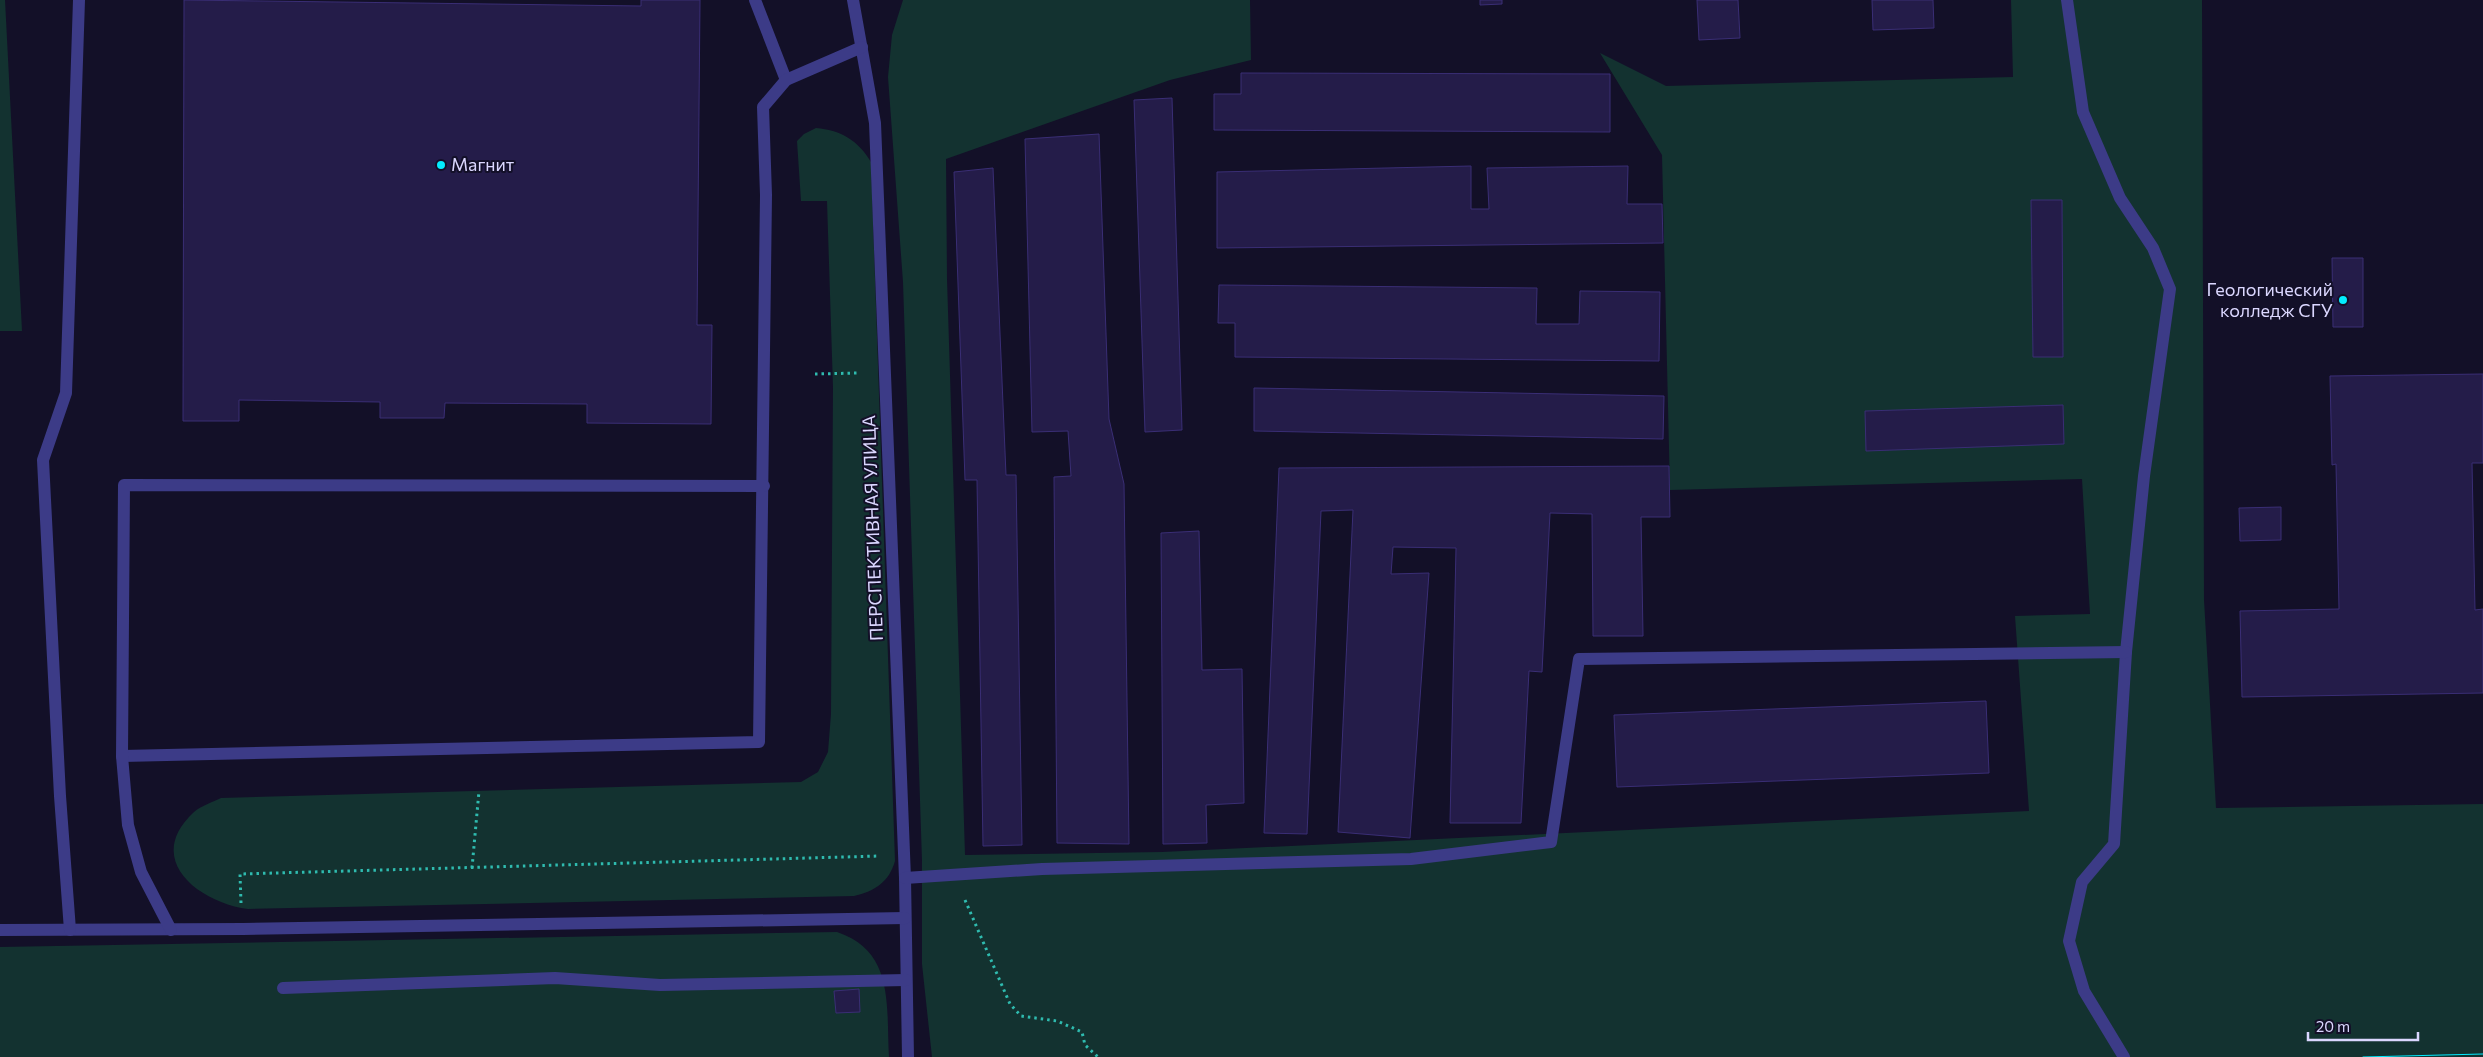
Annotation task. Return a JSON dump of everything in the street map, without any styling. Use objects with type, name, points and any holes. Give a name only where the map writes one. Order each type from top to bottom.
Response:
[{"type":"street","points":[[70,930],[60,796],[43,460],[66,393],[79,0]]},
{"type":"street","points":[[755,0],[786,80]]},
{"type":"street","name":"ПЕРСПЕКТИВНАЯ УЛИЦА","points":[[853,0],[875,123],[904,878],[908,1057]]},
{"type":"street","points":[[2067,0],[2083,112],[2120,198],[2153,248],[2170,289],[2144,476],[2126,652],[2114,844],[2082,882],[2069,941],[2084,991],[2124,1057]]},
{"type":"street","points":[[122,756],[759,742],[764,486],[766,195],[763,107],[786,80],[862,47]]},
{"type":"street","points":[[171,930],[141,872],[128,825],[122,756],[124,485],[764,486]]},
{"type":"street","points":[[904,878],[1042,869],[1411,859],[1551,842],[1579,659],[2126,652]]},
{"type":"street","points":[[0,930],[171,930],[905,918]]},
{"type":"street","points":[[283,988],[555,978],[660,985],[906,980]]},
{"type":"path","points":[[815,374],[865,373]]},
{"type":"path","points":[[472,868],[479,791]]},
{"type":"path","points":[[243,929],[240,874],[880,856]]},
{"type":"path","points":[[956,875],[969,913],[1010,1004],[1021,1016],[1057,1021],[1082,1032],[1085,1045],[1098,1057]]},
{"type":"green space","points":[[0,0],[5,0],[22,331],[0,331]]},
{"type":"green space","points":[[903,0],[1250,0],[1251,60],[1170,80],[946,159],[947,279],[965,855],[1162,852],[2029,811],[2015,616],[2090,614],[2082,479],[1670,490],[1662,155],[1600,53],[1666,86],[2013,77],[2011,0],[2202,0],[2204,600],[2216,808],[2483,804],[2483,1057],[932,1057],[922,964],[922,861],[903,282],[888,77],[892,35]]},
{"type":"green space","points":[[816,128],[833,131],[848,138],[866,154],[871,162],[895,861],[885,880],[875,888],[854,896],[248,909],[229,905],[211,898],[195,888],[183,876],[175,862],[174,846],[180,829],[194,812],[221,798],[801,782],[818,772],[828,752],[831,714],[833,387],[827,201],[801,201],[797,141],[804,134]]},
{"type":"green space","points":[[837,932],[856,941],[869,953],[878,967],[884,983],[887,1000],[889,1057],[0,1057],[0,947]]},
{"type":"building","name":"Магнит","points":[[184,0],[641,6],[641,0],[700,0],[697,325],[712,325],[711,424],[587,423],[587,404],[445,403],[444,418],[380,418],[380,402],[239,400],[239,421],[183,421]]},
{"type":"building","points":[[1480,0],[1502,0],[1502,4],[1480,5]]},
{"type":"building","points":[[1697,0],[1738,0],[1740,38],[1699,40]]},
{"type":"building","points":[[1872,0],[1933,0],[1934,28],[1873,30]]},
{"type":"building","points":[[1241,73],[1610,74],[1610,132],[1214,130],[1214,94],[1241,94]]},
{"type":"building","points":[[1172,98],[1182,430],[1145,432],[1134,100]]},
{"type":"building","points":[[1099,134],[1109,419],[1124,484],[1129,844],[1057,843],[1054,477],[1071,476],[1068,431],[1032,432],[1025,139]]},
{"type":"building","points":[[1471,166],[1471,209],[1489,209],[1487,168],[1628,166],[1627,204],[1662,204],[1663,243],[1217,248],[1217,172]]},
{"type":"building","points":[[993,168],[1006,475],[1016,475],[1022,845],[983,846],[977,480],[965,480],[954,172]]},
{"type":"building","points":[[2031,200],[2062,200],[2063,357],[2033,357]]},
{"type":"building","points":[[2332,258],[2363,258],[2363,327],[2333,327]]},
{"type":"building","points":[[1219,285],[1537,288],[1536,324],[1579,324],[1580,291],[1660,292],[1659,361],[1235,357],[1235,323],[1218,323]]},
{"type":"building","points":[[2483,374],[2483,463],[2472,463],[2475,610],[2483,609],[2483,693],[2242,697],[2240,611],[2339,609],[2336,464],[2332,465],[2330,376]]},
{"type":"building","points":[[1254,388],[1664,396],[1663,439],[1254,431]]},
{"type":"building","points":[[2063,405],[2064,444],[1866,451],[1865,411]]},
{"type":"building","points":[[1669,466],[1670,517],[1641,517],[1643,636],[1593,636],[1592,514],[1550,513],[1542,672],[1529,671],[1521,823],[1450,823],[1456,548],[1393,547],[1391,574],[1429,573],[1410,838],[1338,832],[1353,510],[1321,511],[1307,834],[1264,833],[1279,468]]},
{"type":"building","points":[[2281,507],[2281,540],[2240,541],[2239,508]]},
{"type":"building","points":[[1199,531],[1202,670],[1242,669],[1244,803],[1206,805],[1207,843],[1163,844],[1161,533]]},
{"type":"building","points":[[1986,701],[1989,773],[1617,787],[1614,715]]},
{"type":"building","points":[[859,989],[860,1012],[836,1013],[834,991]]},
{"type":"tram line","points":[[2363,1057],[2483,1054]]},
{"type":"place","name":"Магнит","points":[[441,165]]},
{"type":"place","name":"Геологический колледж СГУ","points":[[2343,300]]}]
